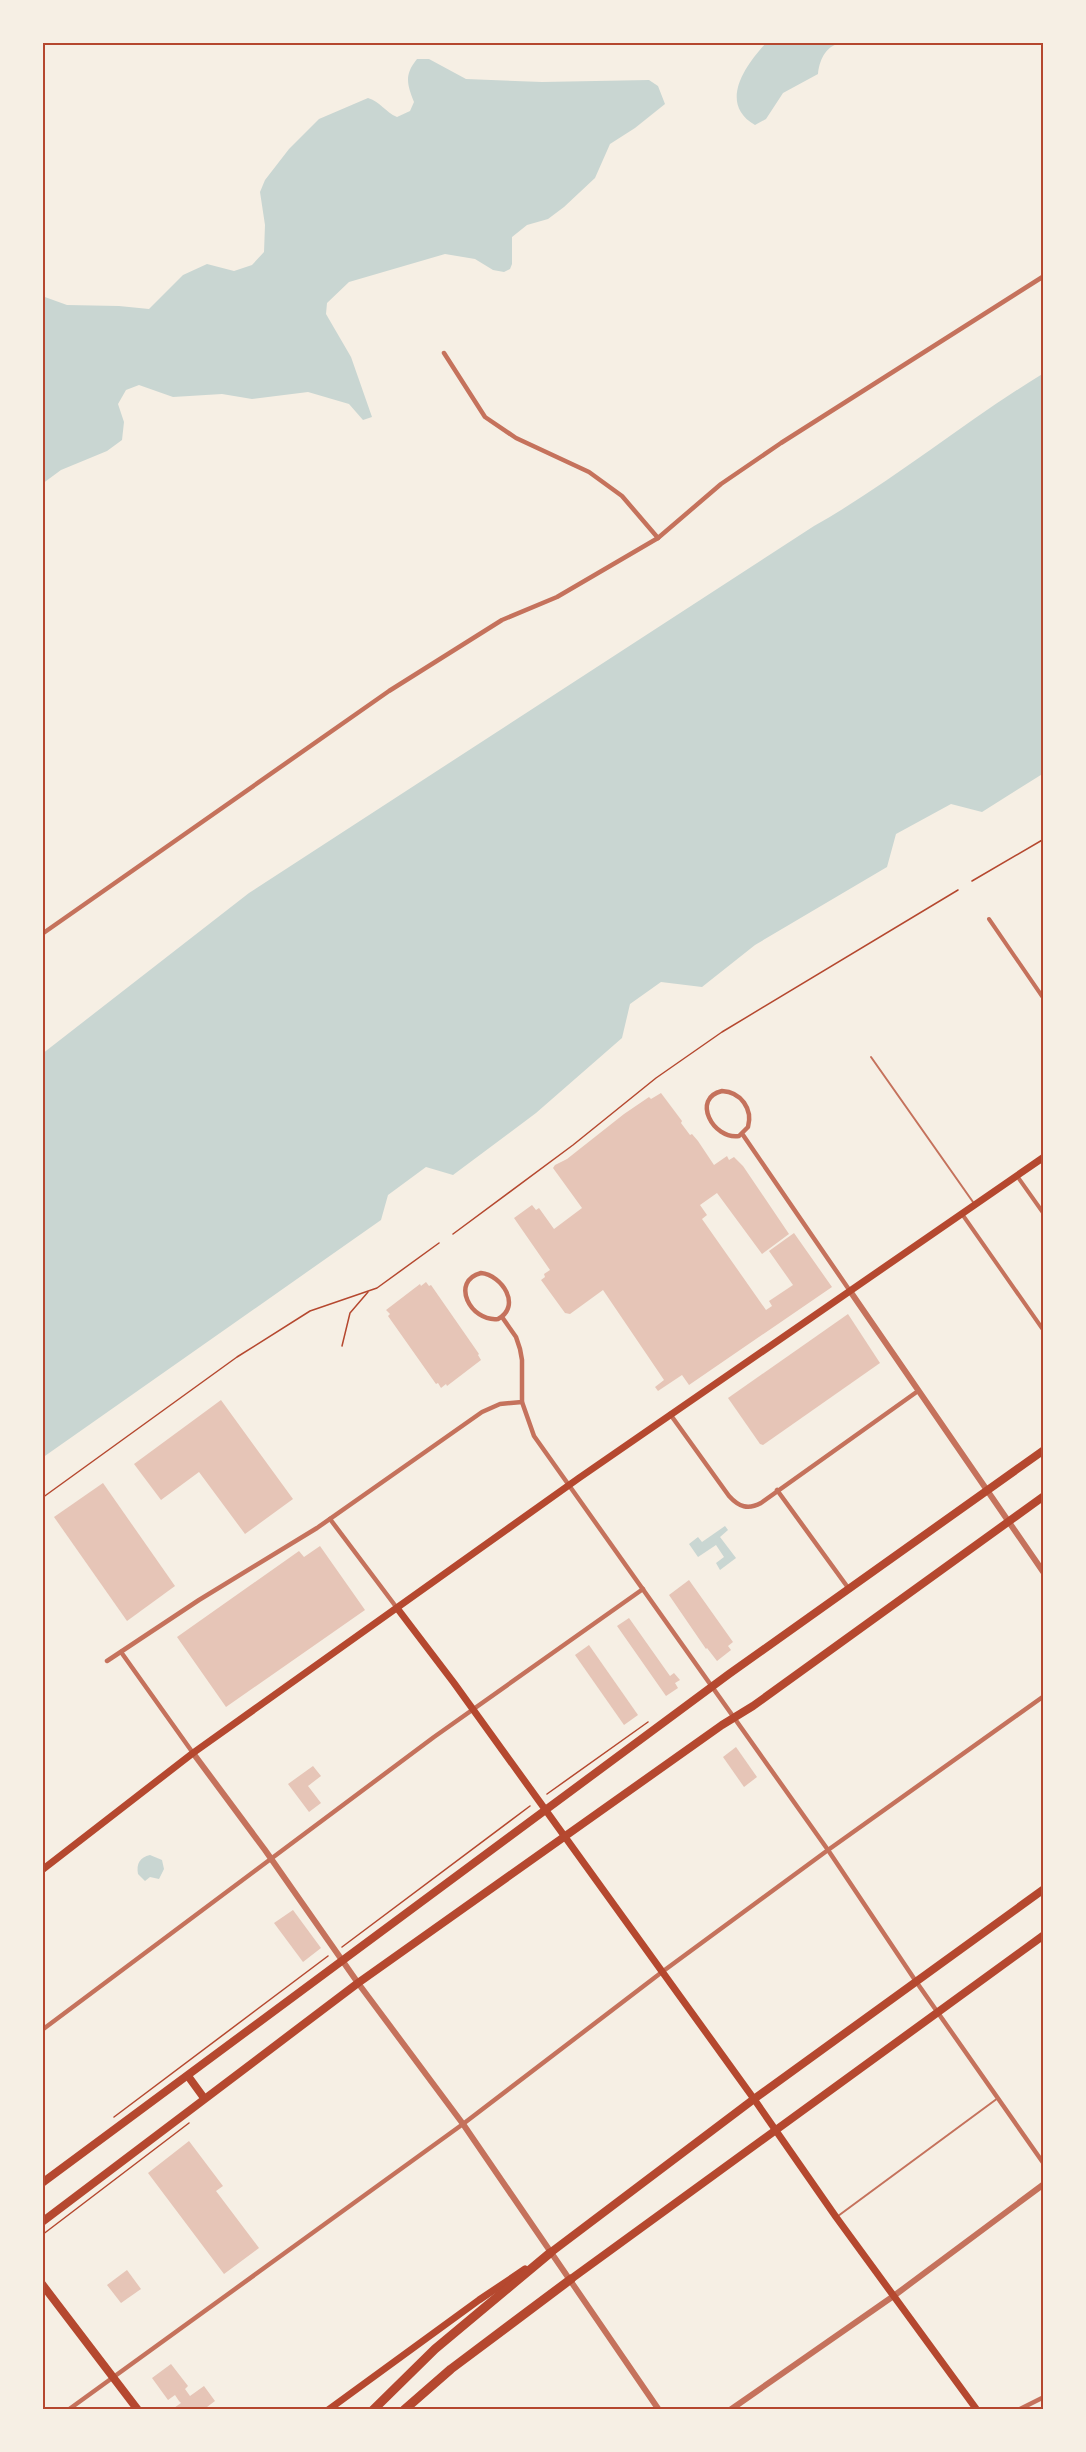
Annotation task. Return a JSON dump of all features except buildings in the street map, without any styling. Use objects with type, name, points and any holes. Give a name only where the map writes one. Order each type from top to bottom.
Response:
[{"type":"highway","points":[[374,2410],[435,2349],[550,2253]]},
{"type":"highway","points":[[404,2410],[451,2369],[571,2279]]},
{"type":"main road","points":[[42,1870],[193,1753],[569,1485],[1044,1157]]},
{"type":"main road","points":[[42,2183],[545,1810],[1044,1450]]},
{"type":"main road","points":[[42,2222],[358,1983],[1044,1497]]},
{"type":"main road","points":[[397,1608],[978,2410]]},
{"type":"main road","points":[[328,2410],[479,2300],[550,2253],[915,1980],[1044,1889]]},
{"type":"main road","points":[[571,2279],[1044,1935]]},
{"type":"main road","points":[[188,2076],[204,2098]]},
{"type":"main road","points":[[42,2284],[138,2410]]},
{"type":"street","points":[[42,934],[389,691],[502,620],[557,597],[658,538],[721,484],[781,443],[1044,276]]},
{"type":"street","points":[[444,353],[485,417],[516,438],[589,472],[622,496],[658,538]]},
{"type":"street","points":[[989,919],[1044,999]]},
{"type":"street","points":[[722,1090],[731,1092],[744,1103],[750,1123],[743,1135],[735,1137],[726,1135],[713,1125],[707,1108],[714,1093],[722,1090]]},
{"type":"street","points":[[743,1135],[1044,1573]]},
{"type":"street","points":[[1017,1175],[1044,1214]]},
{"type":"street","points":[[962,1214],[1044,1331]]},
{"type":"street","points":[[481,1273],[490,1274],[503,1285],[508,1306],[502,1317],[485,1318],[472,1308],[466,1291],[473,1276],[481,1273]]},
{"type":"street","points":[[502,1317],[516,1337],[521,1355],[522,1402],[534,1436],[828,1850],[915,1980],[1044,2164]]},
{"type":"street","points":[[670,1414],[729,1496],[744,1508],[755,1506],[918,1391]]},
{"type":"street","points":[[107,1661],[199,1600],[330,1519],[482,1412],[500,1404],[522,1402]]},
{"type":"street","points":[[777,1490],[849,1589]]},
{"type":"street","points":[[330,1519],[397,1608]]},
{"type":"street","points":[[42,2030],[472,1710],[643,1589]]},
{"type":"street","points":[[121,1652],[272,1859],[358,1983],[463,2124],[659,2410]]},
{"type":"street","points":[[68,2410],[463,2124],[662,1972],[828,1850],[1044,1696]]},
{"type":"street","points":[[730,2410],[895,2295],[1044,2184]]},
{"type":"street","points":[[1018,2410],[1044,2397]]},
{"type":"lane","points":[[872,1057],[975,1205]]},
{"type":"lane","points":[[836,2217],[998,2098]]},
{"type":"path","points":[[972,881],[1044,839]]},
{"type":"path","points":[[453,1234],[573,1145],[656,1078],[714,1037],[958,890]]},
{"type":"path","points":[[42,1498],[237,1357],[304,1315],[377,1288],[440,1243]]},
{"type":"path","points":[[342,1346],[350,1313],[368,1291]]},
{"type":"path","points":[[42,2235],[196,2118]]},
{"type":"shaded area","points":[[767,42],[859,42],[834,45],[826,51],[818,74],[783,93],[766,119],[755,125],[744,116],[738,106],[737,96],[744,73]]},
{"type":"shaded area","points":[[417,59],[429,59],[466,79],[542,82],[649,80],[658,86],[665,104],[610,144],[595,178],[564,207],[548,219],[527,225],[512,237],[510,269],[504,272],[493,270],[475,259],[445,254],[349,282],[327,303],[326,314],[351,357],[372,417],[363,420],[349,404],[308,392],[252,399],[222,394],[173,397],[139,385],[126,390],[118,404],[124,422],[122,440],[107,451],[61,470],[42,484],[42,296],[67,305],[149,309],[183,275],[207,264],[234,271],[252,265],[264,252],[265,225],[260,192],[265,180],[289,149],[319,119],[368,98],[397,117],[410,111],[414,102],[408,85],[408,75]]},
{"type":"shaded area","points":[[1044,373],[1044,773],[982,812],[951,804],[896,834],[887,867],[755,945],[702,987],[661,982],[630,1004],[622,1038],[536,1113],[453,1175],[426,1167],[388,1195],[381,1220],[42,1458],[42,1054],[249,893],[873,490]]},
{"type":"shaded area","points":[[725,1526],[728,1530],[720,1537],[736,1558],[720,1570],[716,1563],[724,1557],[716,1545],[698,1557],[689,1544],[698,1537],[702,1542]]},
{"type":"shaded area","points":[[150,1855],[162,1860],[164,1869],[159,1879],[150,1877],[145,1881],[138,1874],[138,1867],[141,1859]]}]
